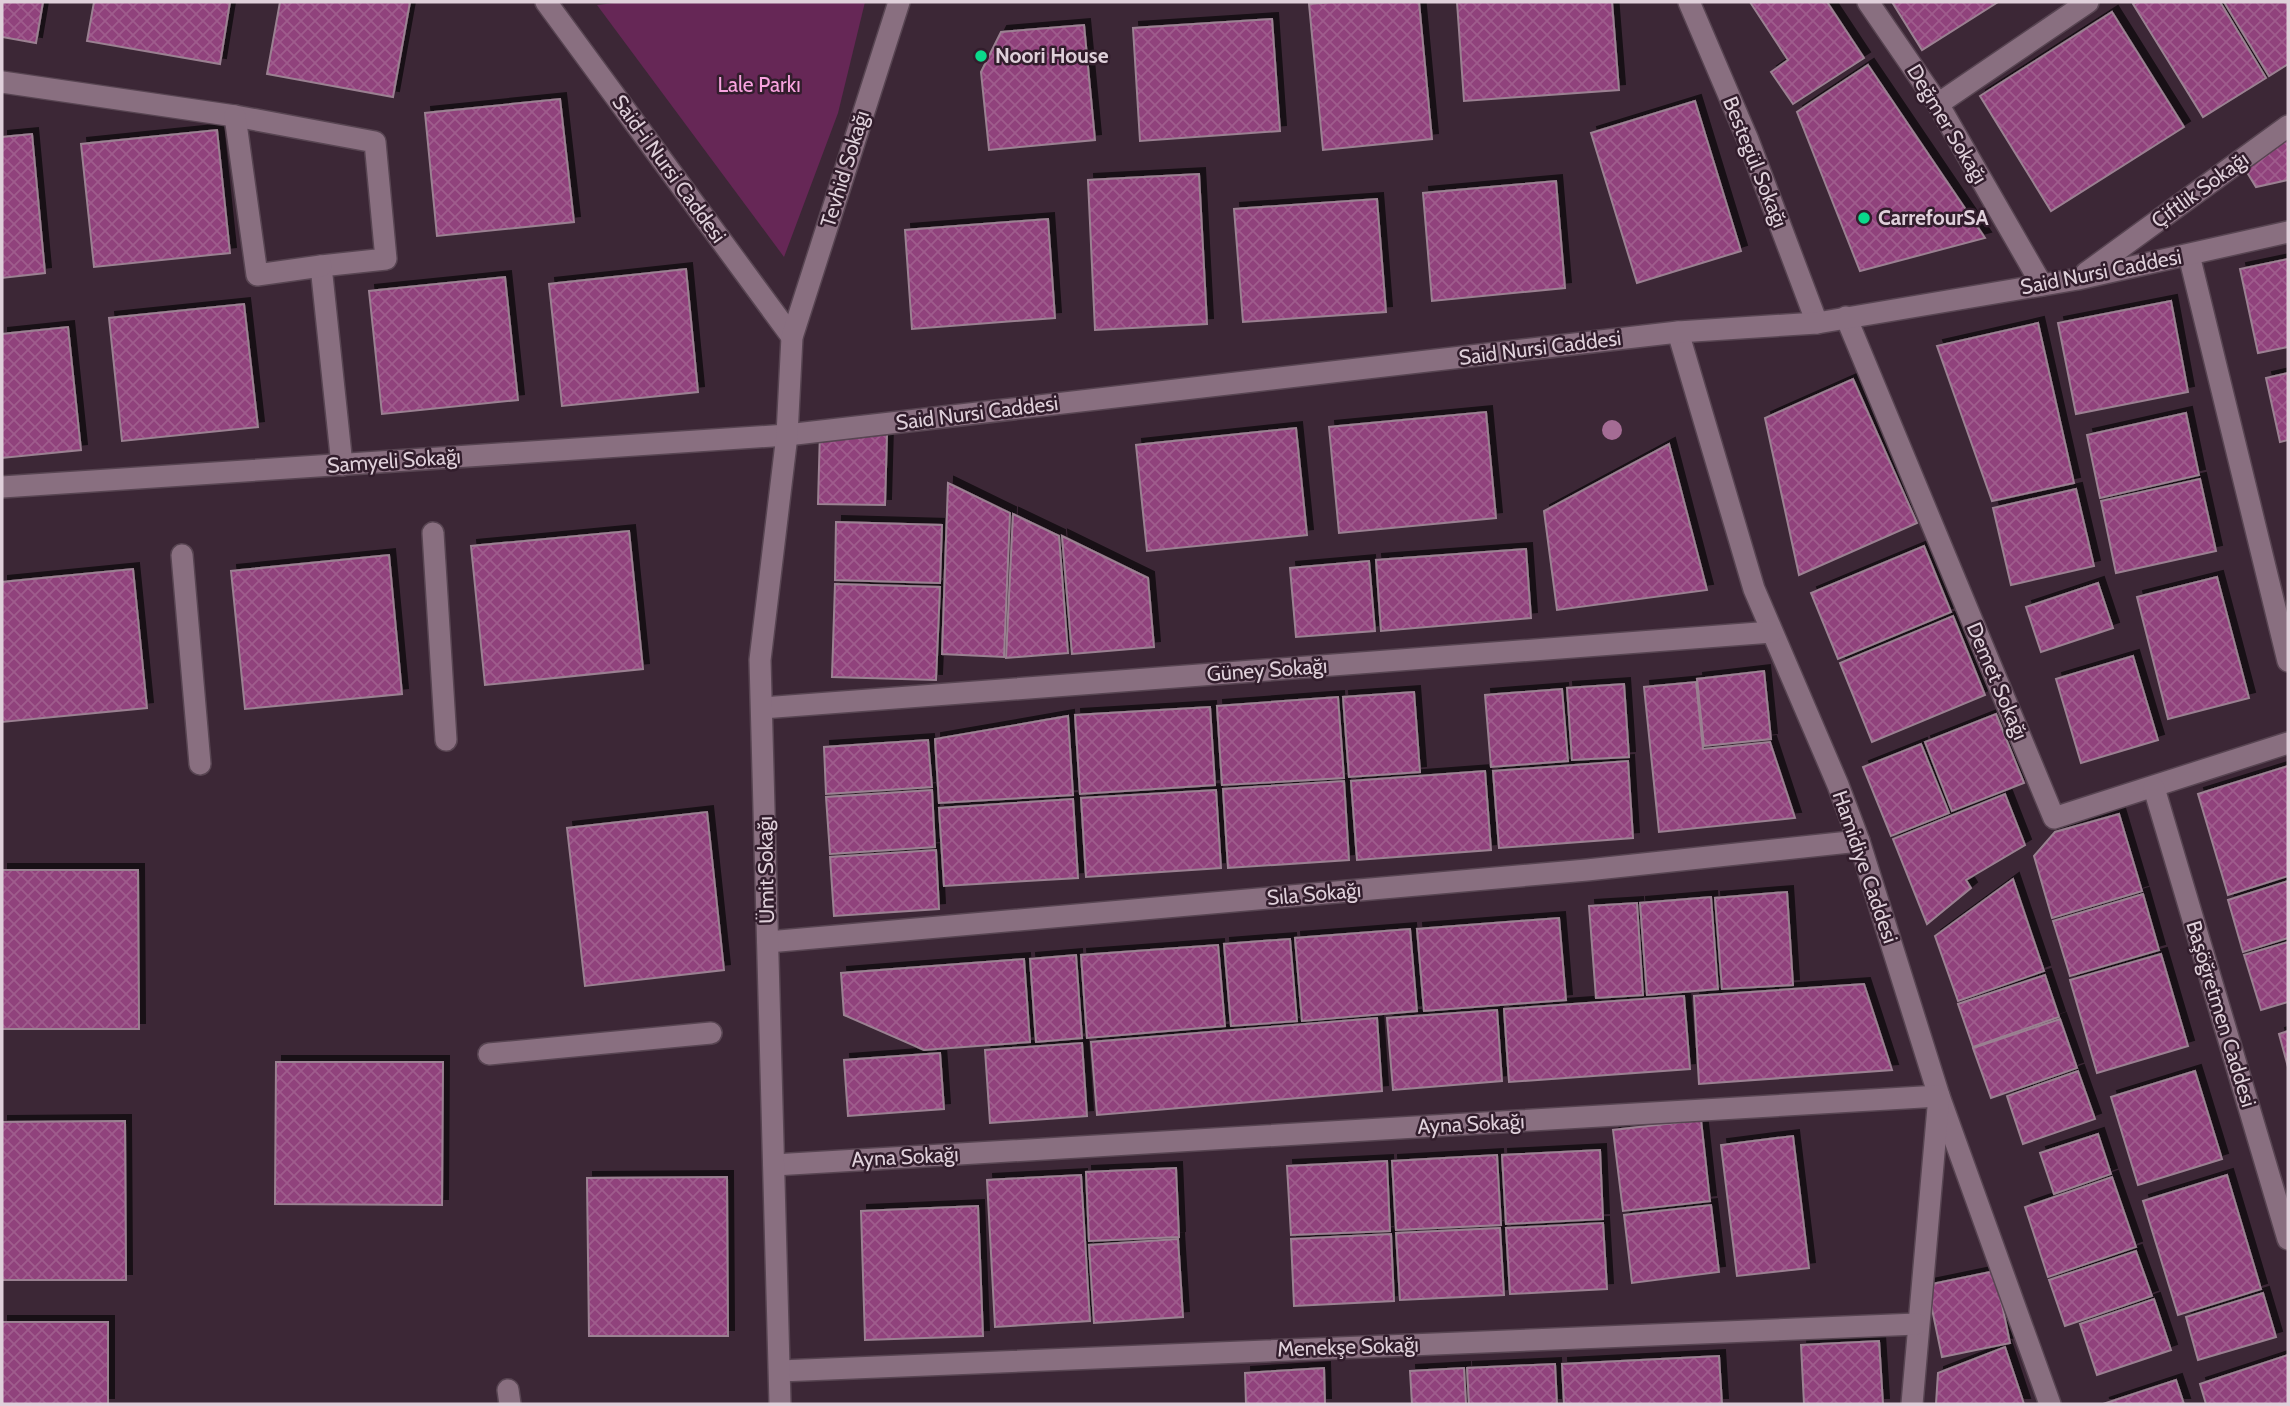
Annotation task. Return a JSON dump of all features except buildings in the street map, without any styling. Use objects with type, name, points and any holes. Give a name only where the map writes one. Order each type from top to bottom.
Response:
[{"type":"street","name":"Said-i Nursi Caddesi","points":[[546,2],[792,337]]},
{"type":"street","name":"Tevhid Sokağı","points":[[792,337],[899,2]]},
{"type":"street","name":"Bestegül Sokağı","points":[[1689,2],[1748,140],[1817,323]]},
{"type":"street","name":"Değmer Sokağı","points":[[1868,2],[1938,104],[2042,285]]},
{"type":"street","points":[[1938,104],[2088,2]]},
{"type":"street","points":[[2,82],[235,116],[375,142],[386,259],[257,275],[235,116]]},
{"type":"street","name":"Çiftlik Sokağı","points":[[2078,279],[2288,126]]},
{"type":"street","name":"Said Nursi Caddesi","points":[[787,435],[1678,332],[1817,323],[2078,279],[2288,232]]},
{"type":"street","points":[[2189,255],[2288,661]]},
{"type":"street","points":[[321,266],[342,465]]},
{"type":"street","name":"Demet Sokağı","points":[[1846,317],[2054,818],[2288,743]]},
{"type":"street","name":"Hamidiye Caddesi","points":[[1678,332],[1754,589],[1838,785],[1859,841],[1939,1096],[2050,1404]]},
{"type":"street","name":"Ümit Sokağı","points":[[780,1404],[760,660],[787,435],[792,337]]},
{"type":"street","name":"Samyeli Sokağı","points":[[2,487],[787,435]]},
{"type":"street","points":[[433,533],[446,740]]},
{"type":"street","points":[[182,555],[200,764]]},
{"type":"street","name":"Güney Sokağı","points":[[762,708],[1772,632]]},
{"type":"street","name":"Başöğretmen Caddesi","points":[[2154,788],[2288,1239]]},
{"type":"street","name":"Sıla Sokağı","points":[[768,942],[1587,870],[1859,841]]},
{"type":"street","points":[[489,1054],[711,1033]]},
{"type":"street","points":[[1912,1404],[1939,1096]]},
{"type":"street","name":"Ayna Sokağı","points":[[774,1165],[1939,1096]]},
{"type":"street","name":"Menekşe Sokağı","points":[[780,1371],[1917,1324]]},
{"type":"green space","name":"Lale Parkı","points":[[622,2],[865,2],[838,113],[784,257],[597,5]]},
{"type":"place","name":"Noori House","points":[[981,56]]},
{"type":"place","name":"CarrefourSA","points":[[1864,218]]}]
